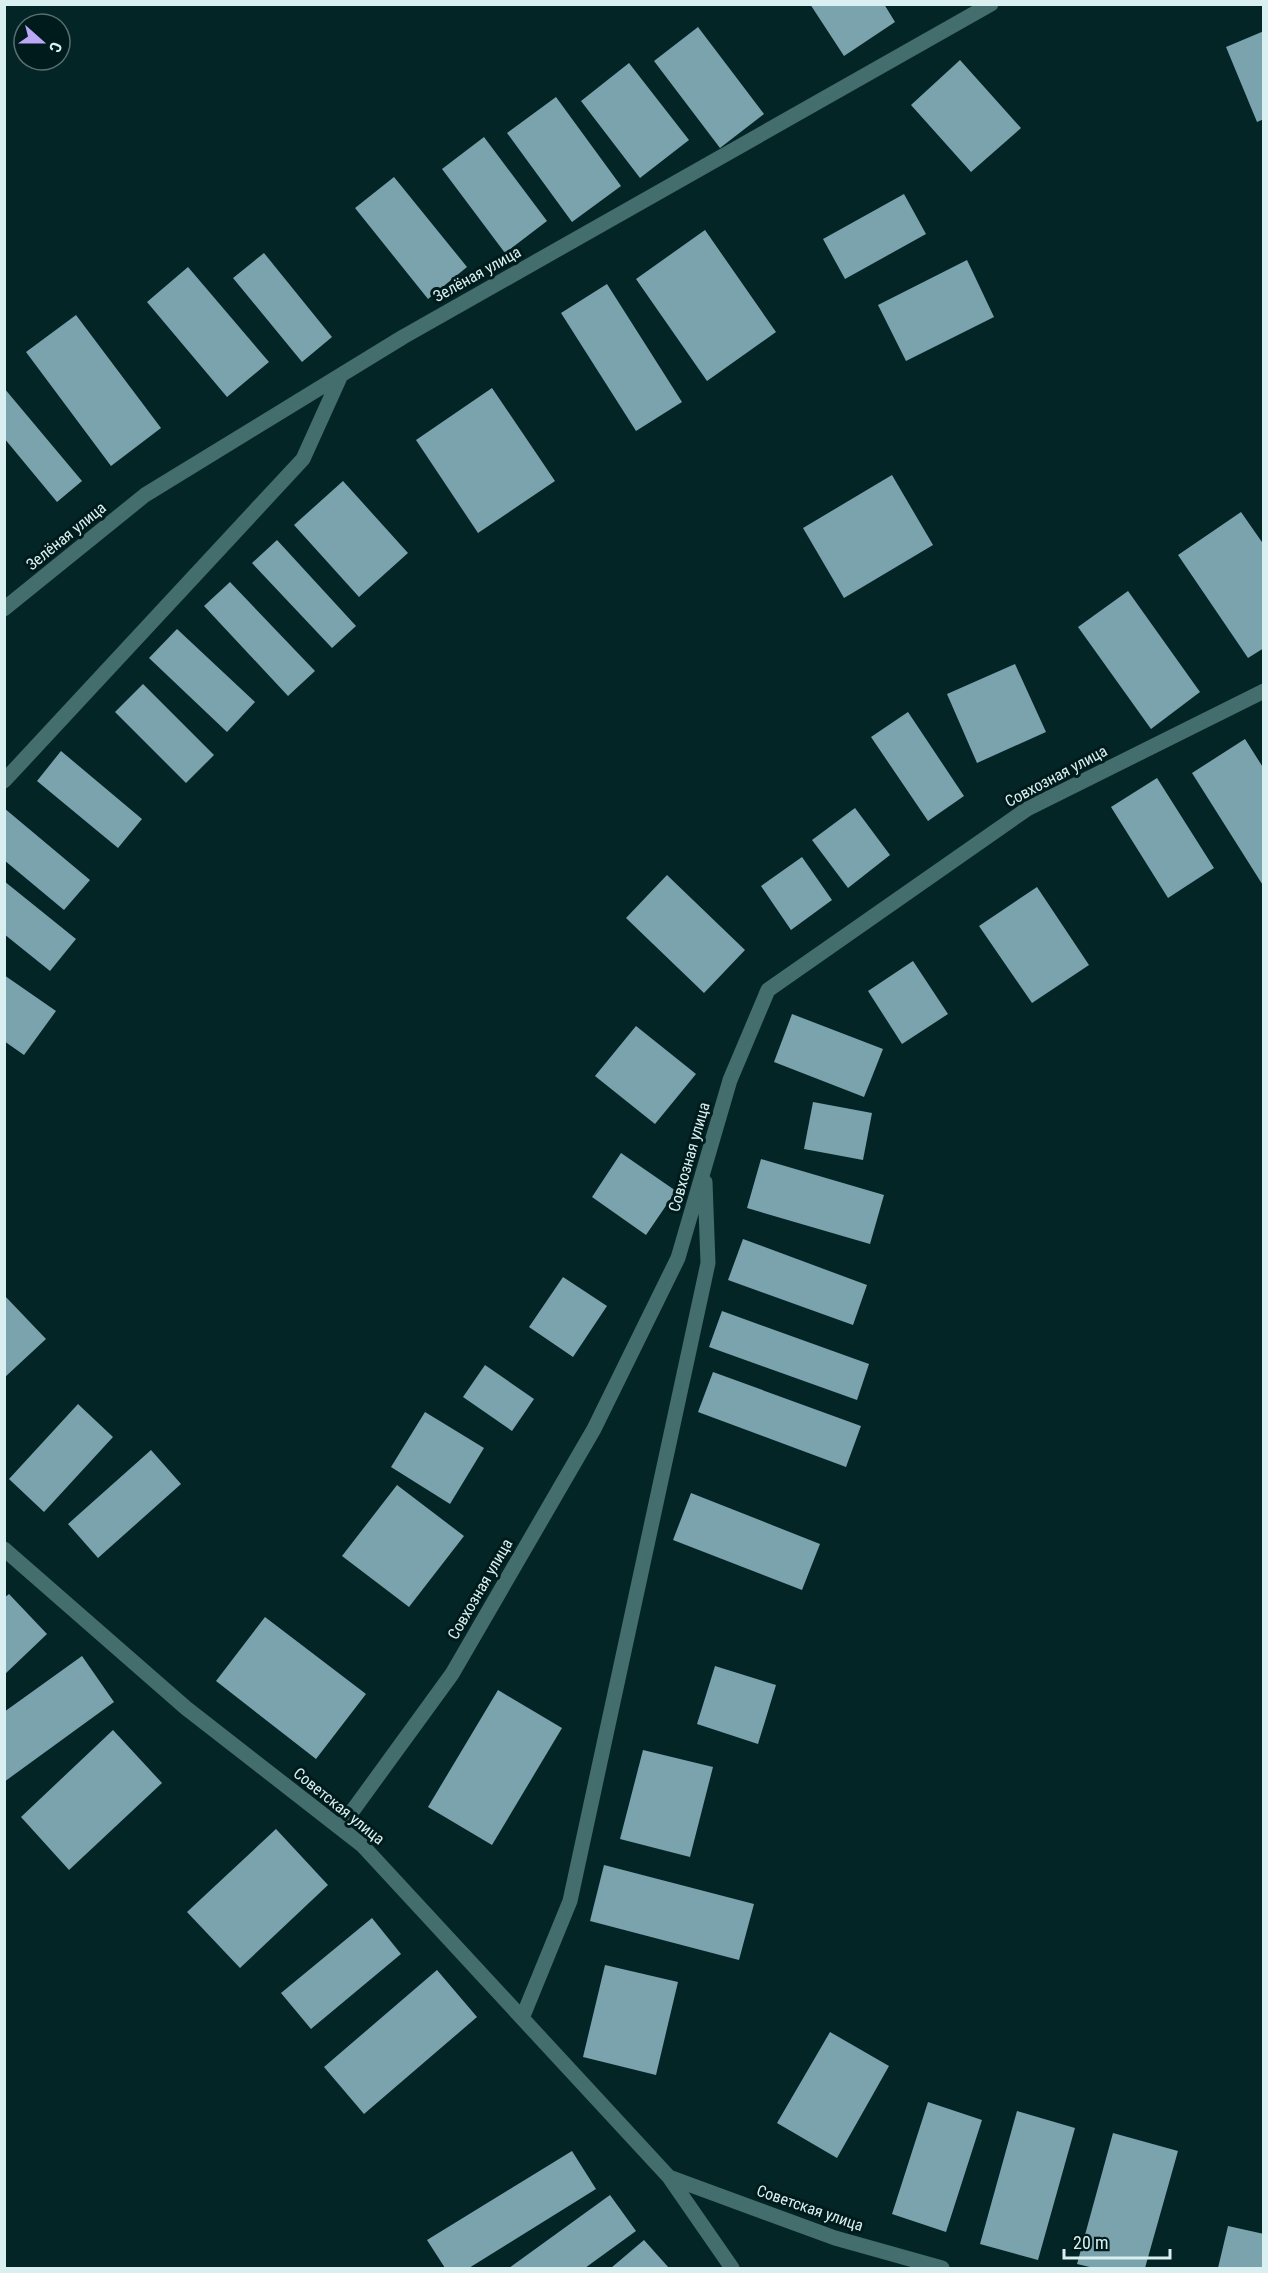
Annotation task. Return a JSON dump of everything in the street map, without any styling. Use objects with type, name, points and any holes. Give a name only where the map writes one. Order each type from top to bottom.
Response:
[{"type":"street","name":"Зелёная улица","points":[[4,609],[145,495],[403,337],[991,4]]},
{"type":"street","points":[[4,781],[303,459],[341,375]]},
{"type":"street","name":"Совхозная улица","points":[[340,1828],[452,1674],[594,1429],[678,1258],[730,1080],[768,990],[1027,809],[1263,691]]},
{"type":"street","points":[[523,2016],[570,1901],[708,1263],[704,1170]]},
{"type":"street","name":"Советская улица","points":[[4,1549],[186,1708],[362,1845],[523,2016],[669,2177],[732,2268]]},
{"type":"street","name":"Советская улица","points":[[669,2177],[835,2238],[942,2268]]},
{"type":"building","points":[[810,4],[884,4],[895,22],[844,56]]},
{"type":"building","points":[[698,27],[764,114],[720,148],[654,61]]},
{"type":"building","points":[[1264,31],[1264,119],[1257,122],[1226,47]]},
{"type":"building","points":[[960,60],[1021,128],[971,172],[911,105]]},
{"type":"building","points":[[629,63],[689,140],[640,178],[581,101]]},
{"type":"building","points":[[556,97],[621,186],[572,222],[507,133]]},
{"type":"building","points":[[484,137],[547,221],[505,253],[442,169]]},
{"type":"building","points":[[394,177],[467,267],[428,299],[355,208]]},
{"type":"building","points":[[904,194],[926,234],[845,279],[823,239]]},
{"type":"building","points":[[705,230],[776,332],[707,381],[636,279]]},
{"type":"building","points":[[264,253],[332,337],[302,362],[233,278]]},
{"type":"building","points":[[967,260],[994,317],[906,361],[878,305]]},
{"type":"building","points":[[188,267],[269,362],[227,397],[147,302]]},
{"type":"building","points":[[607,284],[682,402],[636,431],[561,313]]},
{"type":"building","points":[[76,315],[161,428],[111,466],[26,352]]},
{"type":"building","points":[[4,388],[82,481],[57,502],[4,438]]},
{"type":"building","points":[[492,388],[555,481],[478,533],[416,440]]},
{"type":"building","points":[[892,475],[933,545],[844,598],[803,528]]},
{"type":"building","points":[[343,481],[408,553],[359,597],[294,525]]},
{"type":"building","points":[[1241,512],[1264,545],[1264,648],[1248,658],[1178,555]]},
{"type":"building","points":[[277,540],[356,626],[332,648],[252,563]]},
{"type":"building","points":[[230,582],[315,671],[288,696],[204,606]]},
{"type":"building","points":[[1128,591],[1200,692],[1151,729],[1078,627]]},
{"type":"building","points":[[177,629],[255,702],[227,732],[149,658]]},
{"type":"building","points":[[1015,664],[1046,732],[977,763],[947,694]]},
{"type":"building","points":[[143,684],[214,755],[186,783],[115,712]]},
{"type":"building","points":[[908,712],[964,796],[928,821],[871,737]]},
{"type":"building","points":[[1245,739],[1264,769],[1264,887],[1192,773]]},
{"type":"building","points":[[61,751],[142,819],[118,848],[37,781]]},
{"type":"building","points":[[1157,778],[1214,868],[1168,898],[1111,807]]},
{"type":"building","points":[[4,808],[90,880],[64,910],[4,860]]},
{"type":"building","points":[[855,808],[890,855],[848,888],[812,840]]},
{"type":"building","points":[[802,857],[832,900],[791,930],[761,886]]},
{"type":"building","points":[[667,875],[745,950],[704,993],[626,918]]},
{"type":"building","points":[[4,881],[76,939],[50,971],[4,934]]},
{"type":"building","points":[[1037,887],[1089,965],[1032,1003],[979,926]]},
{"type":"building","points":[[913,961],[948,1014],[902,1044],[868,991]]},
{"type":"building","points":[[4,975],[56,1011],[24,1055],[4,1041]]},
{"type":"building","points":[[792,1014],[883,1049],[864,1097],[774,1062]]},
{"type":"building","points":[[636,1026],[696,1074],[655,1124],[595,1076]]},
{"type":"building","points":[[813,1102],[872,1113],[863,1160],[804,1149]]},
{"type":"building","points":[[621,1153],[676,1191],[646,1235],[592,1197]]},
{"type":"building","points":[[761,1159],[884,1195],[870,1244],[747,1208]]},
{"type":"building","points":[[743,1239],[867,1285],[853,1325],[728,1280]]},
{"type":"building","points":[[563,1277],[607,1306],[573,1357],[529,1327]]},
{"type":"building","points":[[4,1295],[46,1339],[4,1378]]},
{"type":"building","points":[[722,1311],[869,1364],[857,1400],[709,1347]]},
{"type":"building","points":[[485,1365],[534,1399],[512,1431],[463,1397]]},
{"type":"building","points":[[713,1372],[861,1426],[846,1467],[698,1412]]},
{"type":"building","points":[[78,1404],[113,1437],[44,1512],[9,1479]]},
{"type":"building","points":[[425,1412],[484,1448],[450,1504],[391,1467]]},
{"type":"building","points":[[151,1450],[181,1484],[98,1558],[68,1524]]},
{"type":"building","points":[[397,1485],[464,1536],[409,1607],[342,1556]]},
{"type":"building","points":[[691,1493],[820,1544],[802,1590],[673,1540]]},
{"type":"building","points":[[9,1594],[47,1634],[4,1675],[4,1598]]},
{"type":"building","points":[[265,1617],[366,1694],[316,1759],[216,1681]]},
{"type":"building","points":[[82,1656],[114,1702],[4,1782],[4,1712]]},
{"type":"building","points":[[715,1666],[776,1685],[758,1744],[697,1724]]},
{"type":"building","points":[[498,1690],[562,1728],[492,1845],[428,1807]]},
{"type":"building","points":[[113,1730],[162,1783],[69,1870],[21,1817]]},
{"type":"building","points":[[643,1750],[713,1767],[690,1857],[620,1839]]},
{"type":"building","points":[[276,1829],[328,1885],[240,1968],[187,1912]]},
{"type":"building","points":[[604,1865],[754,1904],[739,1960],[590,1921]]},
{"type":"building","points":[[372,1918],[401,1954],[311,2029],[281,1993]]},
{"type":"building","points":[[605,1965],[678,1982],[656,2075],[583,2057]]},
{"type":"building","points":[[437,1970],[477,2017],[364,2114],[324,2067]]},
{"type":"building","points":[[830,2032],[889,2066],[837,2158],[777,2123]]},
{"type":"building","points":[[928,2102],[982,2120],[946,2232],[892,2214]]},
{"type":"building","points":[[1017,2111],[1075,2128],[1038,2260],[980,2244]]},
{"type":"building","points":[[1113,2133],[1178,2151],[1145,2268],[1094,2268],[1077,2264]]},
{"type":"building","points":[[572,2151],[596,2189],[469,2268],[445,2268],[427,2240]]},
{"type":"building","points":[[610,2195],[636,2231],[585,2268],[509,2268]]},
{"type":"building","points":[[1228,2226],[1264,2234],[1264,2268],[1218,2268]]},
{"type":"building","points":[[644,2240],[669,2268],[611,2268]]}]
